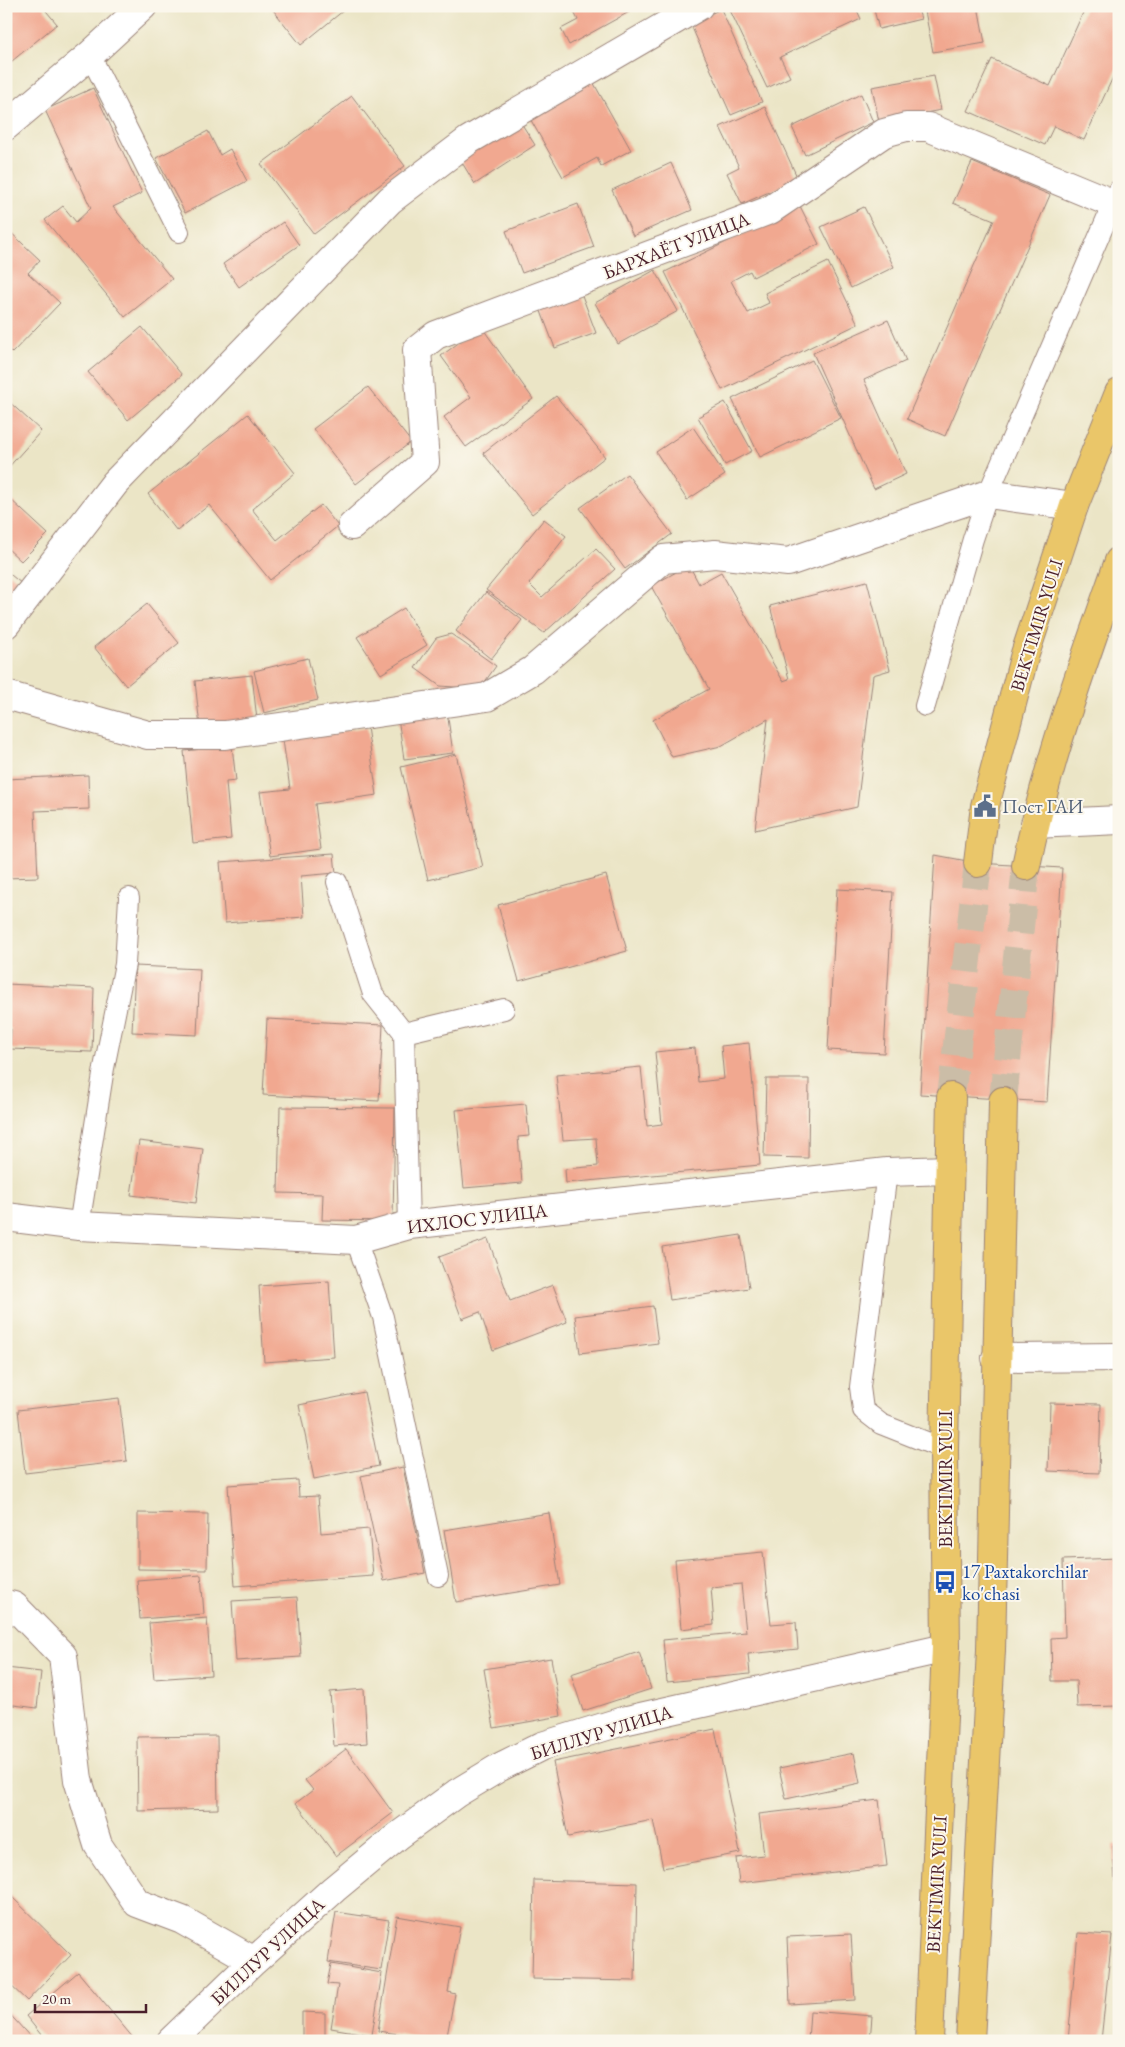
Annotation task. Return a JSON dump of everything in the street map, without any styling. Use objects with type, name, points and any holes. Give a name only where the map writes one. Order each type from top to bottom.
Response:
[{"type":"highway","name":"BEKTIMIR YULI","points":[[978,864],[985,806],[1024,654],[1074,506],[1119,393]]},
{"type":"highway","points":[[1026,866],[1035,824],[1072,698],[1119,561]]},
{"type":"highway","name":"BEKTIMIR YULI","points":[[928,2041],[946,1648],[944,1449],[948,1170],[951,1097]]},
{"type":"highway","points":[[970,2041],[990,1650],[1003,1101]]},
{"type":"street","points":[[6,126],[90,55],[143,6]]},
{"type":"street","points":[[6,624],[116,483],[390,200],[469,140],[700,6]]},
{"type":"street","name":"БАРХАЁТ УЛИЦА","points":[[352,526],[425,462],[417,350],[436,335],[770,210],[884,133],[906,127],[928,127],[1117,200]]},
{"type":"street","points":[[6,695],[148,735],[225,735],[487,697],[533,670],[663,559],[715,554],[788,562],[988,494],[1074,506]]},
{"type":"street","points":[[1035,824],[1119,820]]},
{"type":"street","name":"ИХЛОС УЛИЦА","points":[[6,1217],[79,1226],[356,1240],[409,1225],[887,1172],[948,1170]]},
{"type":"street","points":[[996,1358],[1119,1357]]},
{"type":"street","points":[[6,1604],[14,1606],[62,1656],[78,1780],[98,1845],[137,1903],[182,1920],[254,1961]]},
{"type":"street","name":"БИЛЛУР УЛИЦА","points":[[171,2041],[254,1961],[334,1889],[398,1836],[457,1793],[542,1746],[623,1722],[946,1648]]},
{"type":"lane","points":[[90,55],[179,232]]},
{"type":"lane","points":[[925,706],[973,539],[988,494],[1117,200]]},
{"type":"lane","points":[[337,882],[373,994],[404,1033],[409,1225]]},
{"type":"lane","points":[[79,1226],[104,1068],[124,964],[129,898]]},
{"type":"lane","points":[[404,1033],[504,1009]]},
{"type":"lane","points":[[887,1172],[860,1387],[863,1410],[881,1424],[944,1449]]},
{"type":"lane","points":[[356,1240],[383,1317],[438,1576]]},
{"type":"building","points":[[6,6],[42,6],[57,24],[6,66]]},
{"type":"building","points":[[270,6],[349,6],[301,45]]},
{"type":"building","points":[[575,6],[640,6],[569,45],[561,29],[578,20],[572,8]]},
{"type":"building","points":[[728,6],[855,6],[861,19],[780,57],[790,77],[767,88]]},
{"type":"building","points":[[873,6],[917,6],[921,19],[879,29]]},
{"type":"building","points":[[924,6],[978,6],[985,43],[933,52]]},
{"type":"building","points":[[1086,6],[1119,6],[1119,64],[1084,140],[1054,126],[1045,145],[968,111],[992,59],[1050,86]]},
{"type":"building","points":[[721,9],[762,102],[731,115],[690,23]]},
{"type":"building","points":[[934,76],[941,110],[879,122],[872,87]]},
{"type":"building","points":[[592,80],[631,150],[601,166],[597,158],[563,177],[528,115]]},
{"type":"building","points":[[93,88],[142,193],[113,207],[172,279],[125,317],[45,220],[63,206],[76,222],[91,208],[45,110]]},
{"type":"building","points":[[861,94],[873,122],[805,155],[792,127]]},
{"type":"building","points":[[352,96],[405,166],[314,234],[261,164]]},
{"type":"building","points":[[765,107],[798,179],[742,204],[727,173],[739,167],[720,127]]},
{"type":"building","points":[[518,118],[535,145],[475,184],[458,156]]},
{"type":"building","points":[[208,131],[220,155],[230,149],[247,181],[185,213],[156,158]]},
{"type":"building","points":[[972,162],[1050,195],[945,436],[907,419],[994,220],[953,203]]},
{"type":"building","points":[[671,163],[692,210],[633,236],[612,190]]},
{"type":"building","points":[[578,204],[594,247],[522,273],[506,231]]},
{"type":"building","points":[[800,206],[819,244],[753,277],[750,271],[731,281],[748,313],[769,303],[765,293],[828,262],[858,324],[722,390],[665,272]]},
{"type":"building","points":[[864,207],[894,267],[851,288],[821,227]]},
{"type":"building","points":[[283,222],[299,245],[239,287],[223,264]]},
{"type":"building","points":[[6,228],[40,260],[28,273],[60,303],[12,353],[6,347]]},
{"type":"building","points":[[655,270],[678,311],[618,344],[595,303]]},
{"type":"building","points":[[580,290],[596,333],[555,348],[539,306]]},
{"type":"building","points":[[888,320],[906,361],[864,380],[906,474],[874,489],[813,353]]},
{"type":"building","points":[[481,326],[533,399],[466,447],[444,417],[471,397],[441,356]]},
{"type":"building","points":[[142,327],[182,375],[128,420],[88,372]]},
{"type":"building","points":[[812,360],[841,418],[760,457],[732,399]]},
{"type":"building","points":[[368,387],[411,442],[356,484],[313,429]]},
{"type":"building","points":[[556,396],[605,457],[532,514],[483,453]]},
{"type":"building","points":[[6,399],[41,431],[6,470]]},
{"type":"building","points":[[725,402],[752,451],[725,465],[698,417]]},
{"type":"building","points":[[248,414],[295,473],[252,509],[277,540],[321,505],[338,526],[270,580],[209,505],[177,531],[148,494]]},
{"type":"building","points":[[693,427],[725,475],[687,500],[656,452]]},
{"type":"building","points":[[627,474],[672,534],[625,569],[580,508]]},
{"type":"building","points":[[9,498],[48,534],[21,561],[6,547],[6,501]]},
{"type":"building","points":[[544,519],[566,536],[529,584],[542,597],[596,549],[615,569],[544,633],[486,590]]},
{"type":"building","points":[[689,565],[699,584],[721,572],[783,681],[789,679],[770,606],[867,581],[890,670],[873,675],[857,807],[755,830],[768,719],[721,746],[672,757],[653,720],[709,689],[651,586]]},
{"type":"building","points":[[6,571],[27,588],[6,613]]},
{"type":"building","points":[[486,592],[522,620],[491,659],[456,631]]},
{"type":"building","points":[[147,604],[179,643],[126,686],[94,647]]},
{"type":"building","points":[[404,608],[427,645],[381,674],[357,637]]},
{"type":"building","points":[[451,634],[496,666],[484,683],[467,688],[440,686],[415,668],[436,638]]},
{"type":"building","points":[[308,658],[318,700],[264,713],[254,671]]},
{"type":"building","points":[[252,675],[257,720],[200,727],[195,681]]},
{"type":"building","points":[[447,711],[453,753],[404,759],[398,718]]},
{"type":"building","points":[[367,727],[377,795],[315,804],[321,849],[270,856],[260,792],[290,789],[283,740]]},
{"type":"building","points":[[232,746],[236,781],[226,782],[231,839],[193,843],[184,751]]},
{"type":"building","points":[[456,754],[483,867],[428,880],[401,767]]},
{"type":"building","points":[[88,775],[89,809],[35,811],[38,877],[6,878],[6,779]]},
{"type":"building","points":[[334,854],[336,873],[301,876],[304,917],[225,923],[220,862]]},
{"type":"building","points":[[935,855],[978,863],[1062,868],[1047,1102],[920,1094]]},
{"type":"building","points":[[606,875],[627,951],[519,981],[498,905]]},
{"type":"building","points":[[837,889],[893,892],[884,1053],[828,1050]]},
{"type":"building","points":[[135,966],[200,969],[197,1035],[132,1032]]},
{"type":"building","points":[[6,984],[94,988],[92,1052],[10,1049],[11,1029],[6,1029]]},
{"type":"building","points":[[267,1019],[383,1025],[379,1101],[263,1095]]},
{"type":"building","points":[[749,1043],[760,1165],[566,1183],[565,1169],[598,1166],[596,1138],[563,1140],[556,1075],[641,1067],[647,1126],[662,1124],[655,1052],[695,1048],[698,1082],[724,1079],[721,1046]]},
{"type":"building","points":[[766,1079],[809,1079],[808,1158],[764,1157]]},
{"type":"building","points":[[526,1104],[529,1136],[518,1137],[522,1183],[464,1188],[456,1110]]},
{"type":"building","points":[[280,1107],[395,1108],[393,1221],[322,1220],[323,1194],[278,1193]]},
{"type":"building","points":[[139,1141],[203,1149],[196,1203],[131,1195]]},
{"type":"building","points":[[741,1235],[749,1288],[670,1300],[662,1247]]},
{"type":"building","points":[[488,1239],[510,1301],[553,1285],[567,1322],[493,1350],[480,1312],[462,1319],[439,1257]]},
{"type":"building","points":[[329,1281],[334,1357],[264,1362],[259,1286]]},
{"type":"building","points":[[653,1306],[658,1343],[580,1353],[575,1316]]},
{"type":"building","points":[[364,1392],[379,1466],[314,1479],[299,1405]]},
{"type":"building","points":[[119,1398],[127,1461],[25,1473],[18,1410]]},
{"type":"building","points":[[1050,1403],[1101,1404],[1099,1473],[1048,1471]]},
{"type":"building","points":[[403,1467],[425,1573],[384,1581],[361,1476]]},
{"type":"building","points":[[298,1480],[299,1497],[318,1496],[321,1533],[369,1529],[373,1576],[235,1586],[228,1485]]},
{"type":"building","points":[[138,1513],[208,1514],[207,1570],[138,1569]]},
{"type":"building","points":[[549,1513],[560,1585],[456,1602],[444,1530]]},
{"type":"building","points":[[763,1552],[771,1624],[796,1622],[798,1649],[748,1654],[750,1674],[667,1682],[663,1640],[746,1632],[741,1584],[711,1587],[714,1625],[681,1629],[675,1560]]},
{"type":"building","points":[[1119,1558],[1119,1706],[1077,1707],[1076,1681],[1052,1681],[1051,1638],[1065,1637],[1063,1560]]},
{"type":"building","points":[[201,1575],[204,1614],[140,1619],[137,1580]]},
{"type":"building","points":[[297,1597],[301,1657],[236,1661],[232,1601]]},
{"type":"building","points":[[207,1618],[211,1675],[154,1679],[149,1623]]},
{"type":"building","points":[[639,1652],[651,1689],[583,1711],[571,1674]]},
{"type":"building","points":[[551,1658],[561,1716],[494,1728],[484,1669]]},
{"type":"building","points":[[6,1668],[41,1672],[37,1708],[6,1704]]},
{"type":"building","points":[[364,1689],[367,1743],[334,1746],[330,1692]]},
{"type":"building","points":[[715,1729],[740,1853],[663,1868],[653,1820],[568,1837],[553,1762]]},
{"type":"building","points":[[217,1736],[218,1809],[138,1811],[137,1737]]},
{"type":"building","points":[[346,1749],[393,1813],[336,1856],[296,1803],[313,1790],[305,1780]]},
{"type":"building","points":[[854,1753],[860,1783],[786,1799],[779,1768]]},
{"type":"building","points":[[879,1800],[887,1866],[739,1883],[736,1858],[764,1855],[759,1814]]},
{"type":"building","points":[[1119,1844],[1119,1882],[1115,1882],[1113,1845]]},
{"type":"building","points":[[534,1880],[637,1883],[635,1981],[532,1979]]},
{"type":"building","points":[[6,1891],[71,1955],[27,2001],[6,1981]]},
{"type":"building","points":[[336,1912],[389,1920],[381,1970],[328,1962]]},
{"type":"building","points":[[397,1916],[460,1927],[448,1992],[455,1994],[446,2041],[378,2031]]},
{"type":"building","points":[[1078,1933],[1112,1935],[1101,2041],[1068,2041]]},
{"type":"building","points":[[851,1934],[855,2000],[790,2004],[787,1937]]},
{"type":"building","points":[[331,1964],[382,1973],[372,2035],[331,2028],[338,1985],[327,1984]]},
{"type":"building","points":[[78,1972],[134,2039],[132,2041],[46,2041],[26,2016]]},
{"type":"building","points":[[6,2010],[33,2040],[32,2041],[6,2041]]},
{"type":"building","points":[[810,2011],[872,2016],[870,2041],[808,2041]]},
{"type":"building","points":[[302,2012],[325,2013],[325,2041],[302,2041]]},
{"type":"tunnel","points":[[951,1097],[978,863]]},
{"type":"tunnel","points":[[1003,1101],[1026,866]]},
{"type":"place","name":"Пост ГАИ","points":[[985,806]]},
{"type":"place","name":"17 Paxtakorchilar ko'chasi","points":[[945,1582]]}]
